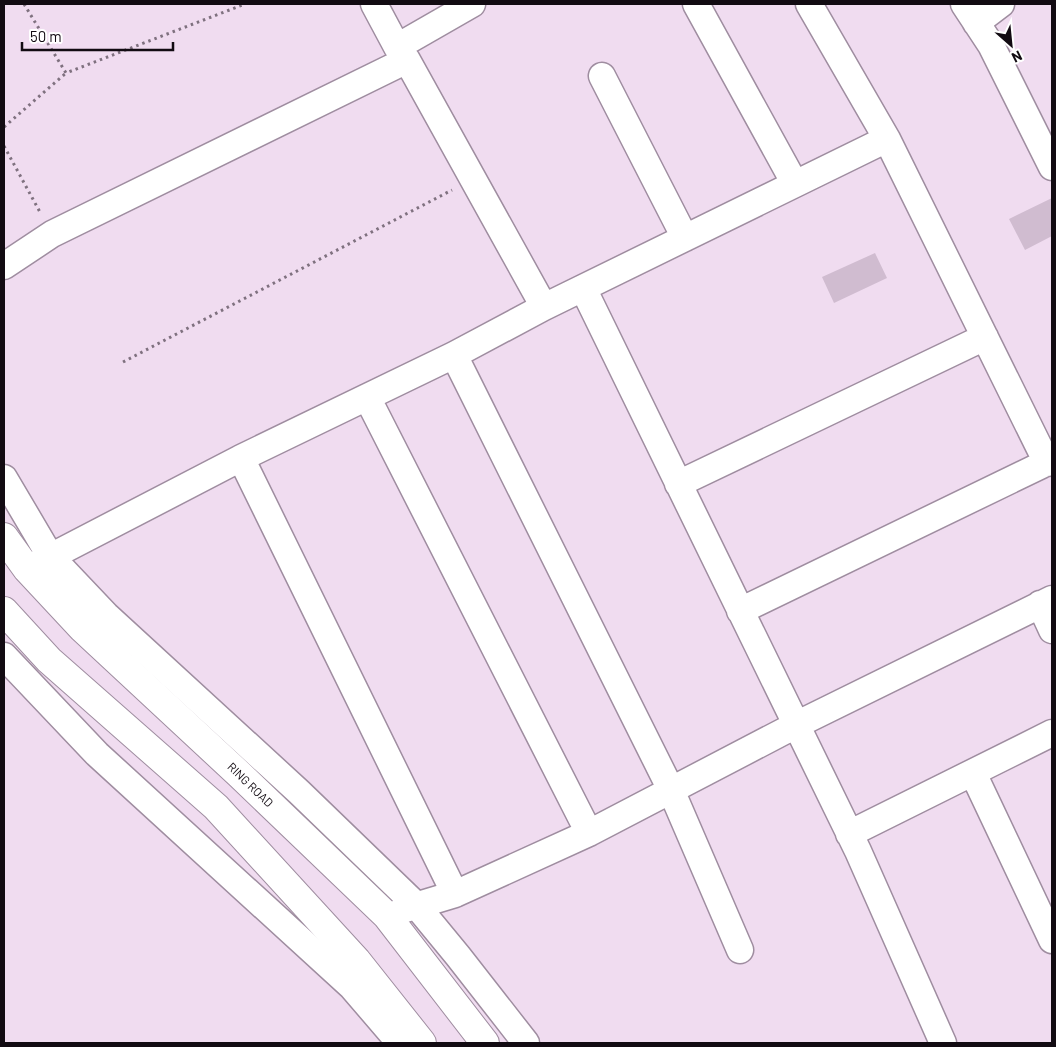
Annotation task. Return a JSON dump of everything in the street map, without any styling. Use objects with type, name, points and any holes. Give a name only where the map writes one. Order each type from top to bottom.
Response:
[{"type":"highway","name":"RING ROAD","points":[[4,537],[39,562],[82,628],[239,774],[387,916],[485,1043]]},
{"type":"highway","points":[[4,610],[49,660],[216,807],[357,961],[422,1043]]},
{"type":"street","points":[[374,4],[544,307]]},
{"type":"street","points":[[4,266],[52,234],[402,54],[472,4]]},
{"type":"street","points":[[696,4],[795,184]]},
{"type":"street","points":[[740,611],[1050,461],[985,337],[887,139],[809,4]]},
{"type":"street","points":[[1001,4],[970,13],[991,45],[1052,166]]},
{"type":"street","points":[[602,76],[685,238]]},
{"type":"street","points":[[39,562],[240,458],[454,355],[582,288],[887,139]]},
{"type":"street","points":[[582,288],[850,834],[942,1043]]},
{"type":"street","points":[[678,484],[985,337]]},
{"type":"street","points":[[454,355],[671,790],[740,950]]},
{"type":"street","points":[[367,397],[589,833]]},
{"type":"street","points":[[240,458],[455,894]]},
{"type":"street","points":[[4,478],[39,562],[106,615],[299,792],[416,905],[526,1043]]},
{"type":"street","points":[[387,916],[416,905],[455,894],[589,833],[796,725],[1046,601],[1052,630]]},
{"type":"street","points":[[4,656],[97,754],[352,987],[400,1043]]},
{"type":"street","points":[[850,834],[1052,733]]},
{"type":"street","points":[[973,773],[1052,940]]},
{"type":"path","points":[[24,4],[66,73]]},
{"type":"path","points":[[4,126],[66,73],[244,4]]},
{"type":"path","points":[[4,146],[52,234]]},
{"type":"path","points":[[123,362],[473,179]]},
{"type":"building","points":[[1052,198],[1052,236],[1025,250],[1009,219]]},
{"type":"building","points":[[875,253],[887,278],[834,303],[822,277]]}]
